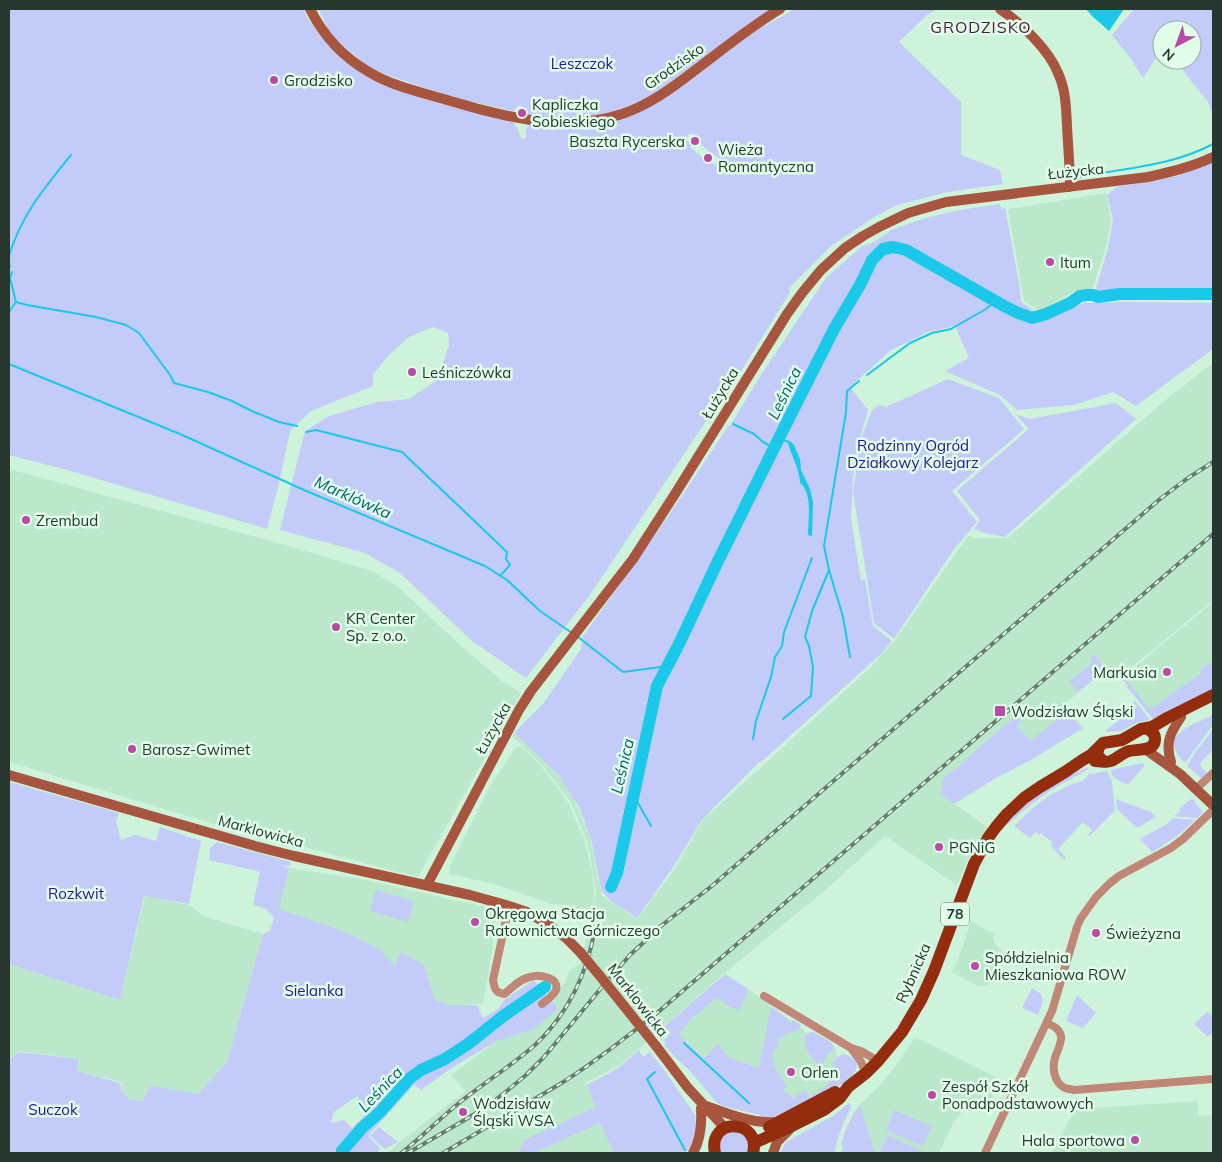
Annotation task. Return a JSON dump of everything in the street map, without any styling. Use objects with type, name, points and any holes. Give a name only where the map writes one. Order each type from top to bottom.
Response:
[{"type":"main road","name":"Grodzisko","points":[[310,9],[321,29],[337,47],[363,68],[388,82],[513,118],[566,122],[587,121],[615,116],[656,98],[755,25],[780,9]]},
{"type":"main road","points":[[1000,9],[1044,49],[1059,75],[1064,94],[1070,187]]},
{"type":"main road","name":"Łużycka","points":[[426,885],[519,710],[633,559],[787,314],[802,293],[832,259],[845,248],[871,232],[926,207],[946,202],[1148,178],[1177,171],[1213,157]]},
{"type":"main road","name":"78","points":[[1103,761],[1112,761],[1151,739],[1213,695]]},
{"type":"main road","name":"78","points":[[1151,739],[1166,726],[1213,701]]},
{"type":"main road","points":[[1171,762],[1168,750],[1169,739],[1181,717]]},
{"type":"main road","name":"78","points":[[1097,749],[1103,743],[1122,740],[1141,729],[1151,739]]},
{"type":"main road","points":[[1151,739],[1180,774]]},
{"type":"main road","points":[[1151,739],[1180,774],[1213,805]]},
{"type":"main road","points":[[1097,749],[1098,755],[1103,761]]},
{"type":"main road","name":"Rybnicka","points":[[752,1144],[838,1091],[848,1087],[878,1061],[902,1032],[921,1000],[934,971],[974,864],[988,838],[1007,814],[1024,798],[1094,753],[1097,749]]},
{"type":"main road","name":"Rybnicka","points":[[1065,772],[1094,762],[1103,761]]},
{"type":"main road","name":"Marklowicka","points":[[9,775],[254,846],[470,895],[509,906],[533,916],[555,929],[586,958],[703,1106],[716,1143]]},
{"type":"main road","points":[[693,1153],[702,1127],[703,1106],[762,1122],[787,1124],[776,1142],[773,1153]]},
{"type":"main road","name":"78","points":[[716,1143],[732,1126],[745,1130],[752,1144]]},
{"type":"street","points":[[1196,790],[1213,773]]},
{"type":"street","points":[[986,1153],[1047,1023],[1057,998],[1081,918],[1110,883],[1130,869],[1171,848],[1190,833],[1213,810]]},
{"type":"street","points":[[509,906],[492,980],[495,989],[498,993],[504,994],[521,980],[531,976],[548,977],[554,981],[557,987],[556,992],[542,1004]]},
{"type":"street","points":[[764,996],[851,1048],[878,1061]]},
{"type":"street","points":[[1047,1023],[1055,1027],[1061,1035],[1054,1068],[1055,1075],[1064,1088],[1082,1090],[1213,1079]]},
{"type":"street","points":[[851,1048],[860,1060],[866,1073]]},
{"type":"shaded area","points":[[1106,193],[1111,220],[1106,247],[1092,290],[1073,292],[1040,311],[1024,301],[1008,209]]},
{"type":"shaded area","points":[[1213,363],[1213,600],[1122,675],[1113,678],[1105,669],[1065,704],[1084,729],[1016,765],[955,802],[938,792],[988,828],[967,861],[957,885],[885,836],[831,885],[727,971],[621,1064],[586,1083],[617,1153],[466,1153],[472,1149],[465,1153],[387,1153],[466,1091],[451,1075],[553,999],[566,981],[569,971],[581,963],[593,916],[596,892],[590,853],[570,801],[541,764],[512,736],[514,733],[562,780],[574,800],[590,837],[603,897],[637,919],[674,870],[703,820],[869,669],[895,640],[968,536],[976,538],[1008,538],[1162,403]]},
{"type":"shaded area","points":[[9,469],[292,547],[375,572],[398,587],[471,655],[501,680],[521,693],[418,877],[204,821],[9,762]]},
{"type":"shaded area","points":[[1213,602],[1213,628],[1211,627],[1213,629],[1213,660],[1200,670],[1210,682],[1152,711],[1123,677]]},
{"type":"shaded area","points":[[520,746],[539,764],[569,804],[584,839],[592,870],[594,889],[594,906],[591,920],[568,905],[552,904],[494,884],[450,874],[449,868],[489,788],[515,748]]},
{"type":"shaded area","points":[[289,868],[366,880],[498,910],[483,1004],[450,1005],[435,1000],[395,966],[278,909]]},
{"type":"shaded area","points":[[145,896],[189,905],[203,916],[263,934],[227,1062],[199,1094],[151,1086],[144,1100],[131,1100],[122,1091],[121,1082],[77,1071],[80,1059],[19,1051],[9,1059],[9,964],[120,1000]]},
{"type":"shaded area","points":[[970,921],[993,933],[994,942],[1005,955],[987,986],[978,986],[952,972],[958,960]]},
{"type":"shaded area","points":[[747,988],[807,1033],[804,1038],[808,1052],[819,1067],[822,1066],[827,1055],[835,1048],[837,1056],[829,1083],[813,1098],[787,1111],[751,1065],[728,1057],[704,1059],[680,1036],[680,1033],[691,1019],[717,997],[730,1007],[747,996]]},
{"type":"shaded area","name":"Zespół Szkół Ponadpodstawowych","points":[[915,1037],[999,1079],[997,1087],[986,1108],[969,1103],[954,1122],[939,1153],[875,1153],[860,1105],[899,1062]]},
{"type":"shaded area","points":[[1197,1101],[1199,1116],[1213,1115],[1213,1153],[1052,1153],[1069,1120],[1077,1109]]},
{"type":"green space","points":[[9,9],[304,9],[306,16],[325,41],[369,75],[513,122],[522,139],[527,137],[525,131],[529,124],[599,126],[655,103],[759,29],[795,9],[938,9],[927,15],[899,42],[961,102],[961,155],[1000,170],[1003,184],[948,192],[897,205],[876,216],[831,246],[788,289],[790,289],[789,294],[721,405],[718,403],[592,592],[526,678],[472,641],[400,573],[365,553],[280,530],[305,431],[329,416],[377,402],[409,399],[437,380],[449,345],[448,333],[433,327],[409,337],[392,352],[373,374],[373,386],[311,411],[290,431],[267,529],[67,470],[9,455]],"holes":[[[689,134],[694,134],[703,146],[718,158],[724,166],[709,163],[690,147],[692,144],[685,139]]]},
{"type":"green space","name":"Leszczok","points":[[318,9],[775,9],[752,22],[650,97],[597,118],[545,117],[529,114],[525,108],[520,106],[513,111],[447,96],[371,69],[332,36]]},
{"type":"green space","points":[[1134,9],[1213,9],[1213,114],[1208,102],[1182,70],[1202,70],[1202,20],[1152,20],[1152,64],[1143,78],[1112,35]]},
{"type":"green space","points":[[1213,160],[1213,290],[1113,290],[1095,292],[1108,248],[1113,220],[1107,195],[1117,187],[1178,176]]},
{"type":"green space","points":[[1000,204],[1001,209],[1005,208],[1021,302],[1047,319],[1071,308],[1067,304],[1073,307],[1082,303],[1213,303],[1213,349],[1136,406],[1113,392],[1074,405],[1017,410],[1000,395],[945,371],[969,358],[955,326],[928,332],[891,350],[850,387],[868,410],[854,460],[851,518],[861,581],[865,579],[873,626],[892,641],[882,653],[760,763],[760,761],[702,820],[672,869],[637,918],[609,900],[601,889],[591,839],[579,807],[559,776],[514,733],[543,704],[581,649],[583,636],[657,532],[728,426],[730,426],[759,378],[826,278],[861,247],[876,241],[891,230],[922,219],[959,210]]},
{"type":"green space","name":"Rodzinny Ogród Działkowy Kolejarz","points":[[948,379],[999,398],[1024,429],[952,491],[977,522],[954,549],[894,639],[874,623],[853,492],[861,439],[872,410],[879,405],[886,407]]},
{"type":"green space","points":[[1116,403],[1136,419],[1005,537],[974,529],[980,520],[957,491],[1029,429],[1015,414],[1030,419]]},
{"type":"green space","points":[[1094,654],[1106,669],[1078,692],[1069,682],[1093,662],[1090,658]]},
{"type":"green space","points":[[1213,660],[1213,689],[1153,719],[1124,681],[1118,676],[1113,680],[1109,678],[1118,670],[1125,672],[1127,674],[1124,677],[1150,709],[1202,673],[1200,670]]},
{"type":"green space","points":[[1135,701],[1150,720],[1138,722],[1121,731],[1107,732],[1106,730],[1137,707],[1133,702]]},
{"type":"green space","points":[[1069,711],[1074,712],[1070,716],[1082,728],[1033,759],[996,778],[954,804],[940,793],[944,778],[1022,712],[1025,715],[1019,720],[1021,723],[1017,726],[1031,741]]},
{"type":"green space","points":[[1213,715],[1213,725],[1185,763],[1177,753],[1174,745],[1175,738],[1187,728]]},
{"type":"green space","points":[[1213,730],[1213,749],[1199,765],[1207,773],[1202,779],[1187,766]]},
{"type":"green space","points":[[1142,763],[1145,765],[1128,785],[1114,778],[1110,770]]},
{"type":"green space","points":[[1087,767],[1088,769],[1041,797],[1002,829],[1014,814],[1030,800]]},
{"type":"green space","points":[[1107,771],[1112,781],[1115,810],[1090,836],[1088,835],[1092,830],[1083,822],[1058,849],[1066,858],[1064,860],[1052,847],[1052,842],[1041,833],[1039,835],[1036,832],[1030,838],[1014,826],[1050,795],[1072,784],[1083,781],[1090,773]]},
{"type":"green space","name":"Rozkwit","points":[[9,782],[119,813],[116,821],[121,840],[135,835],[156,841],[160,827],[201,841],[189,904],[144,896],[120,1000],[9,964]]},
{"type":"green space","points":[[1116,799],[1151,812],[1156,817],[1136,827],[1117,809]]},
{"type":"green space","points":[[1191,799],[1202,810],[1202,813],[1197,818],[1174,816],[1181,811],[1179,809]]},
{"type":"green space","points":[[1173,818],[1195,820],[1175,838],[1152,852],[1140,839],[1167,824]]},
{"type":"green space","points":[[217,842],[291,862],[290,866],[282,866],[289,868],[279,909],[343,931],[379,949],[395,966],[400,952],[424,965],[435,1000],[450,1005],[477,1005],[483,1018],[498,1009],[505,999],[534,980],[558,1009],[534,1029],[497,1041],[453,1067],[421,1090],[414,1085],[368,1136],[380,1148],[377,1153],[9,1153],[9,1060],[19,1052],[79,1059],[77,1071],[120,1083],[122,1091],[130,1100],[143,1101],[150,1086],[198,1094],[227,1062],[263,934],[270,931],[274,918],[267,910],[253,904],[260,872],[209,860],[210,848]],"holes":[[[357,1096],[368,1112],[352,1128],[344,1120],[331,1123],[334,1112]]]},
{"type":"green space","points":[[376,890],[414,901],[408,922],[370,911]]},
{"type":"green space","points":[[725,974],[747,988],[747,996],[738,1010],[717,998],[691,1019],[680,1033],[680,1036],[704,1059],[717,1044],[728,1057],[759,1068],[771,1006],[791,1022],[793,1020],[801,1026],[798,1031],[787,1033],[782,1038],[780,1037],[777,1042],[779,1044],[773,1053],[772,1058],[775,1063],[773,1065],[787,1087],[783,1090],[793,1098],[806,1090],[811,1099],[772,1118],[761,1117],[760,1115],[723,1106],[717,1103],[689,1070],[664,1045],[666,1043],[663,1041],[671,1033],[664,1027]]},
{"type":"green space","points":[[1032,988],[1041,994],[1043,1001],[1038,1015],[1022,1008]]},
{"type":"green space","points":[[1077,995],[1096,1013],[1083,1028],[1066,1021]]},
{"type":"green space","points":[[1207,1012],[1213,1016],[1213,1031],[1208,1037],[1194,1024]]},
{"type":"green space","points":[[813,1032],[831,1042],[835,1048],[827,1055],[820,1067],[810,1055],[805,1042],[807,1033]]},
{"type":"green space","points":[[639,1050],[643,1057],[650,1052],[695,1115],[696,1127],[692,1143],[686,1153],[614,1153],[600,1123],[534,1153],[518,1153],[524,1140],[596,1107],[587,1085],[618,1068]]},
{"type":"green space","points":[[843,1054],[850,1056],[856,1062],[857,1068],[854,1074],[833,1089],[813,1098],[812,1095],[828,1084],[834,1061]]},
{"type":"green space","points":[[849,1103],[851,1106],[840,1132],[835,1153],[780,1153],[786,1142],[833,1116]]},
{"type":"green space","points":[[860,1105],[875,1153],[839,1153],[842,1151],[843,1145],[841,1145],[848,1124]]},
{"type":"green space","points":[[894,1110],[932,1126],[923,1146],[886,1130]]},
{"type":"green space","points":[[379,1127],[398,1142],[385,1149],[370,1136]]},
{"type":"green space","points":[[732,1130],[747,1137],[749,1153],[719,1153],[719,1140]]},
{"type":"green space","points":[[888,1135],[925,1153],[879,1153]]},
{"type":"water","points":[[1086,9],[1124,9],[1109,31]]},
{"type":"water","points":[[779,437],[794,445],[800,459],[801,470],[810,489],[813,502],[812,536],[808,535],[809,507],[807,493],[800,483],[799,473],[788,443],[778,439]]},
{"type":"waterway","points":[[1081,177],[1165,162],[1213,144]]},
{"type":"waterway","points":[[9,256],[27,214],[43,190],[71,155]]},
{"type":"waterway","name":"Leśnica","points":[[611,887],[617,873],[657,686],[834,329],[860,285],[872,260],[883,249],[893,247],[906,250],[1004,306],[1032,318],[1046,314],[1070,303],[1080,296],[1087,295],[1098,297],[1120,294],[1213,294]]},
{"type":"waterway","points":[[9,262],[10,267]]},
{"type":"waterway","points":[[9,312],[16,302],[10,278],[12,272]]},
{"type":"waterway","points":[[867,375],[910,343],[932,333],[951,329],[986,309],[995,301]]},
{"type":"waterway","points":[[16,302],[96,317],[126,325],[139,333],[174,383],[208,392],[279,422],[297,426]]},
{"type":"waterway","name":"Marklówka","points":[[9,364],[180,434],[304,490],[485,566],[507,580],[540,611],[572,633]]},
{"type":"waterway","points":[[783,719],[811,696],[813,667],[809,646],[805,637],[812,611],[829,570],[824,546],[846,412],[847,391],[859,381]]},
{"type":"waterway","points":[[733,424],[754,434],[774,448]]},
{"type":"waterway","points":[[306,432],[316,430],[402,452],[507,552],[506,559],[510,565],[501,575]]},
{"type":"waterway","points":[[753,739],[756,721],[771,677],[775,657],[782,646],[784,632],[812,558]]},
{"type":"waterway","points":[[829,570],[843,617],[850,657]]},
{"type":"waterway","name":"Marklówka","points":[[578,637],[623,672],[668,666]]},
{"type":"waterway","points":[[634,796],[651,826]]},
{"type":"waterway","name":"Leśnica","points":[[343,1153],[342,1151],[362,1128],[380,1112],[410,1078],[468,1044],[545,987]]},
{"type":"waterway","points":[[684,1043],[749,1103]]},
{"type":"waterway","points":[[655,1072],[647,1079],[685,1150]]},
{"type":"railway","points":[[408,1153],[489,1105],[526,1075],[544,1057],[630,955],[661,926],[713,885],[1160,499],[1213,462]]},
{"type":"railway","points":[[443,1153],[573,1076],[657,1013],[1213,534]]},
{"type":"railway","points":[[401,1153],[459,1103],[526,1053],[547,1033],[567,1006],[582,976],[595,928]]},
{"type":"place","name":"Grodzisko","points":[[274,80]]},
{"type":"place","name":"Kapliczka Sobieskiego","points":[[522,113]]},
{"type":"place","name":"Baszta Rycerska","points":[[695,141]]},
{"type":"place","name":"Wieża Romantyczna","points":[[708,158]]},
{"type":"place","name":"Itum","points":[[1050,262]]},
{"type":"place","name":"Leśniczówka","points":[[412,372]]},
{"type":"place","name":"Zrembud","points":[[26,520]]},
{"type":"place","name":"KR Center Sp. z o.o.","points":[[336,627]]},
{"type":"place","name":"Markusia","points":[[1167,672]]},
{"type":"place","name":"Wodzisław Śląski","points":[[1000,711]]},
{"type":"place","name":"Barosz-Gwimet","points":[[132,749]]},
{"type":"place","name":"PGNiG","points":[[939,847]]},
{"type":"place","name":"Okręgowa Stacja Ratownictwa Górniczego","points":[[475,922]]},
{"type":"place","name":"Świeżyzna","points":[[1096,933]]},
{"type":"place","name":"Spółdzielnia Mieszkaniowa ROW","points":[[975,966]]},
{"type":"place","name":"Orlen","points":[[791,1072]]},
{"type":"place","name":"Zespół Szkół Ponadpodstawowych","points":[[932,1095]]},
{"type":"place","name":"Wodzisław Śląski WSA","points":[[463,1112]]},
{"type":"place","name":"Hala sportowa","points":[[1135,1140]]},
{"type":"district","name":"GRODZISKO","points":[[981,27]]},
{"type":"park label","name":"Sielanka","points":[[314,990]]},
{"type":"park label","name":"Suczok","points":[[53,1109]]}]
